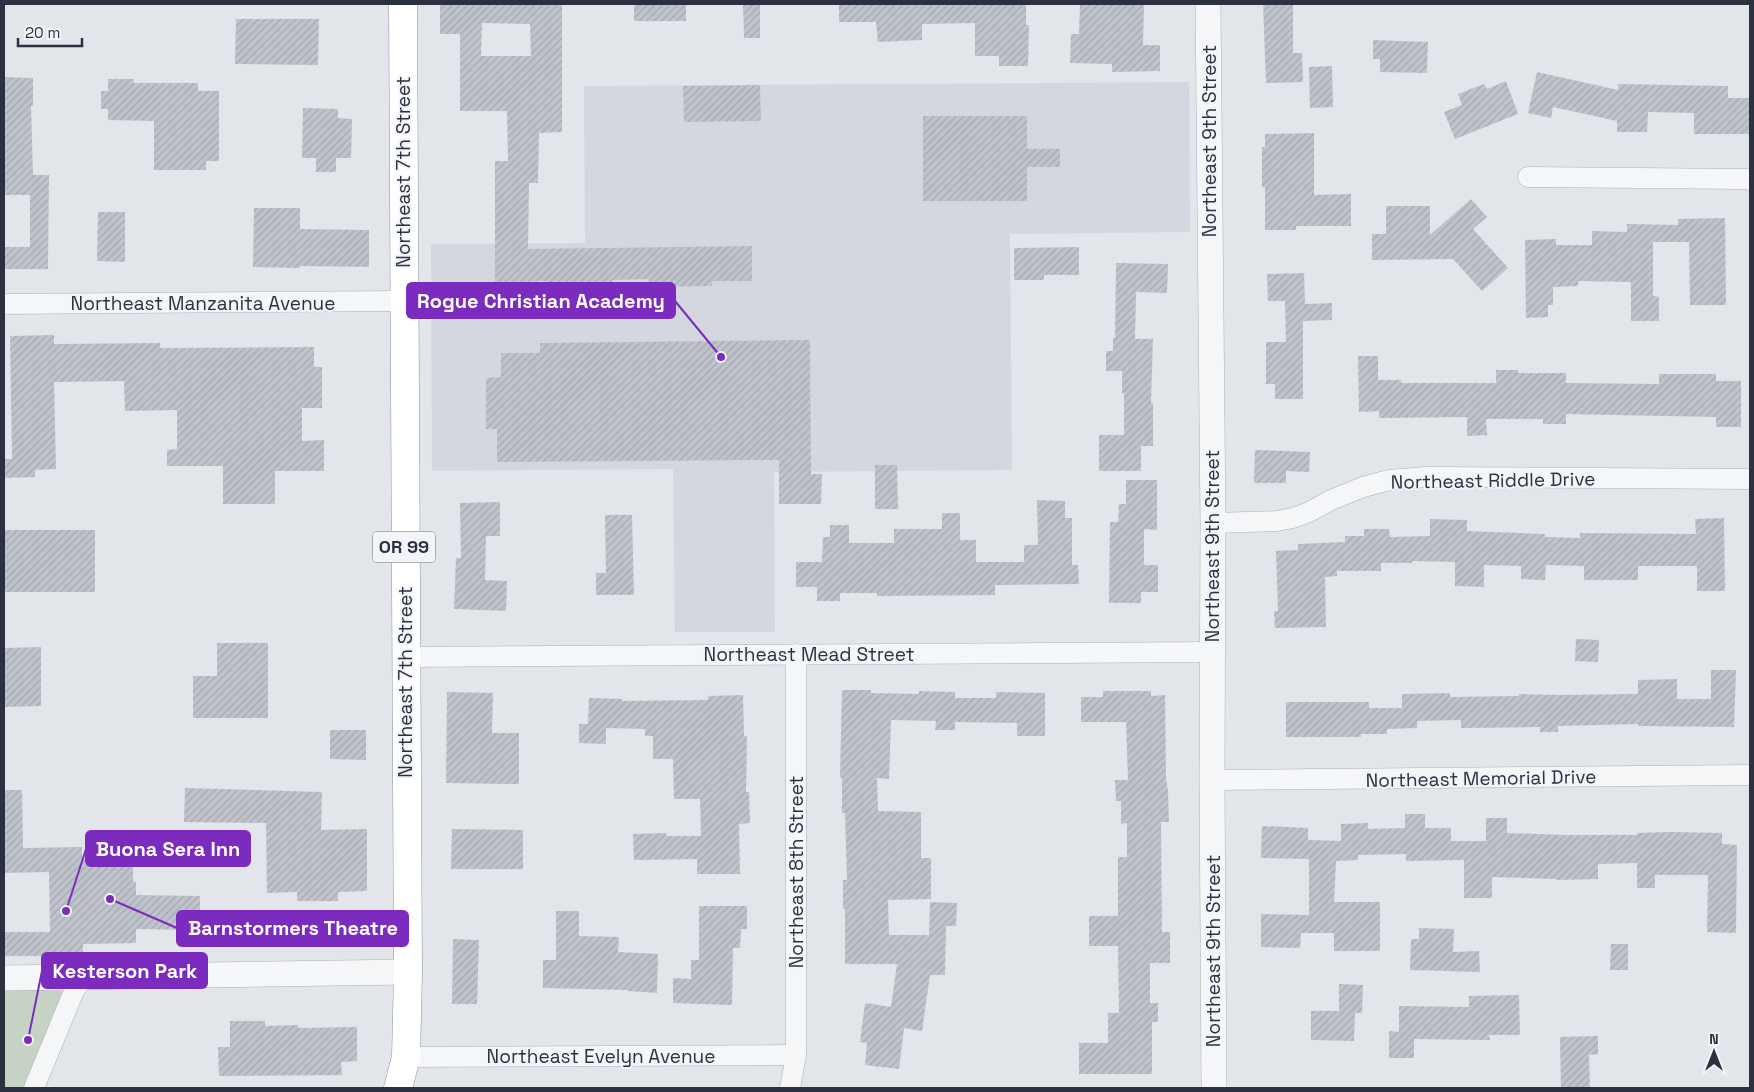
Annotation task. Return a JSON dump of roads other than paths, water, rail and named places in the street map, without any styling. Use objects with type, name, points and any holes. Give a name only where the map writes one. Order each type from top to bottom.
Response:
[{"type":"highway","name":"Northeast 7th Street","points":[[398,1088],[406,1057],[408,972],[403,301],[403,4]]},
{"type":"street","name":"Northeast 9th Street","points":[[1208,4],[1214,1088]]},
{"type":"street","points":[[1528,178],[1746,178],[1750,180]]},
{"type":"street","name":"Northeast Manzanita Avenue","points":[[4,304],[403,301]]},
{"type":"street","name":"Northeast Riddle Drive","points":[[1212,523],[1277,521],[1293,518],[1355,490],[1388,480],[1426,477],[1750,479]]},
{"type":"street","name":"Northeast Mead Street","points":[[405,657],[1212,652]]},
{"type":"street","name":"Northeast 8th Street","points":[[790,1088],[796,1055],[796,654]]},
{"type":"street","name":"Northeast Memorial Drive","points":[[1212,780],[1750,775]]},
{"type":"street","points":[[4,978],[408,972]]},
{"type":"street","points":[[34,1088],[74,991],[83,978]]},
{"type":"street","name":"Northeast Evelyn Avenue","points":[[406,1057],[796,1055]]},
{"type":"place","name":"Rogue Christian Academy","points":[[721,357]]},
{"type":"place","name":"Barnstormers Theatre","points":[[110,899]]},
{"type":"place","name":"Buona Sera Inn","points":[[66,911]]},
{"type":"place","name":"Kesterson Park","points":[[28,1040]]}]
